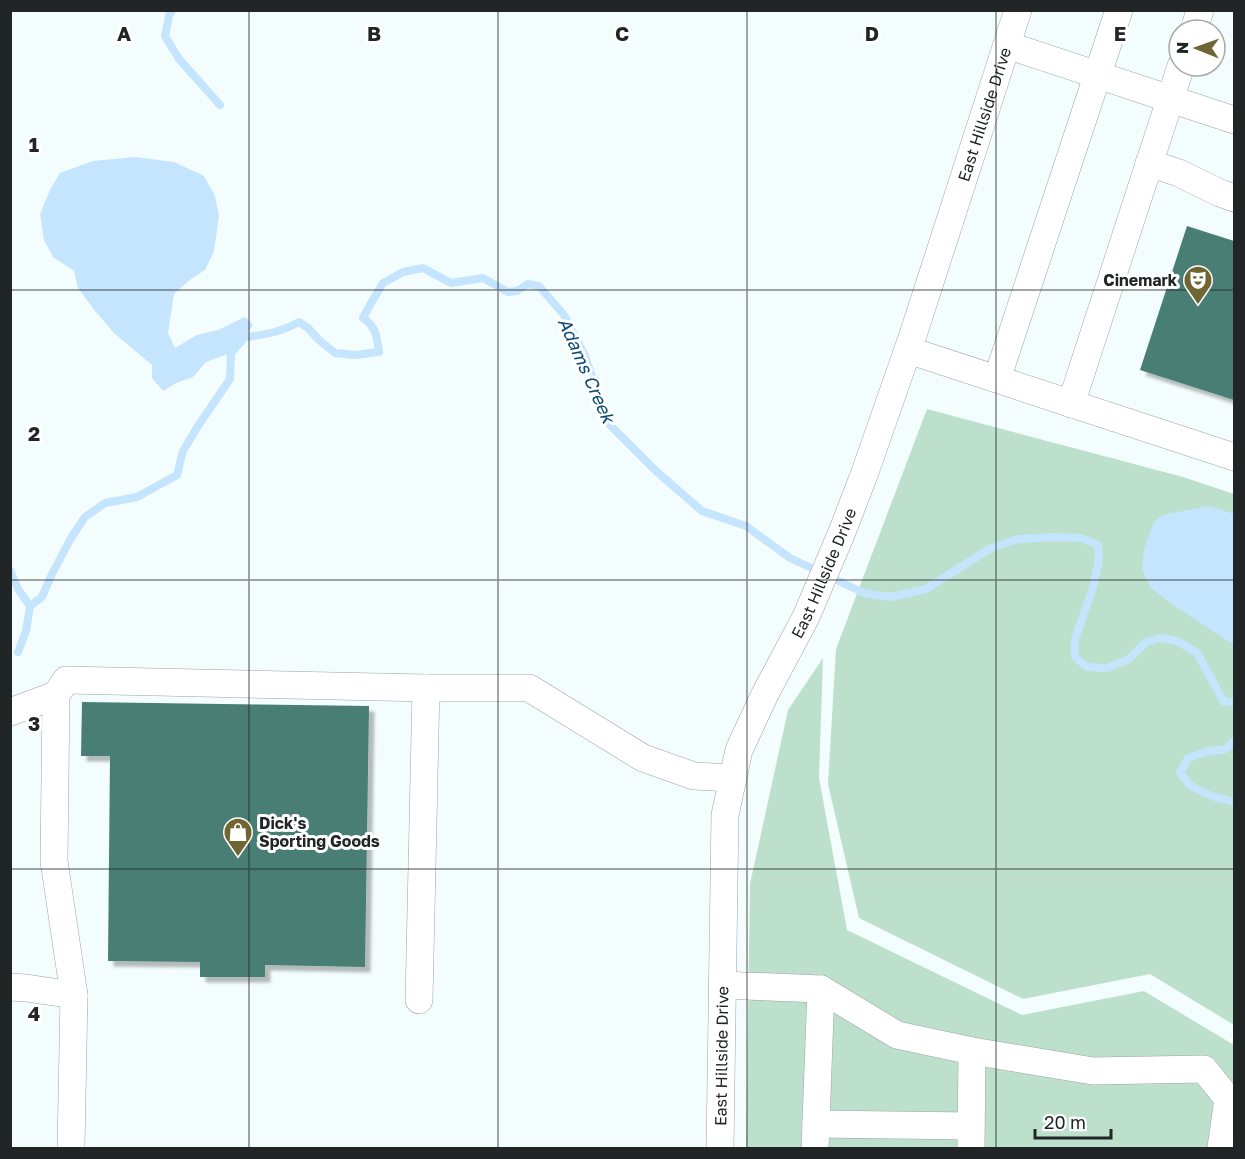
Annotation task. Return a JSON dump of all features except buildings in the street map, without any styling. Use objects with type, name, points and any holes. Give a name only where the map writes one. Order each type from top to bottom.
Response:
[{"type":"street","name":"East Hillside Drive","points":[[720,1149],[725,815],[739,750],[806,617],[842,532],[908,350],[1018,10]]},
{"type":"street","points":[[997,380],[1119,10]]},
{"type":"street","points":[[1007,45],[1234,120]]},
{"type":"street","points":[[1071,404],[1177,78]]},
{"type":"street","points":[[1149,164],[1179,173],[1234,198]]},
{"type":"street","points":[[908,350],[1234,457]]},
{"type":"street","points":[[71,1149],[74,994],[54,861],[56,695],[66,680],[529,688],[643,758],[694,776],[732,778]]},
{"type":"street","points":[[419,1000],[426,688]]},
{"type":"street","points":[[10,712],[56,695]]},
{"type":"street","points":[[722,985],[821,989],[897,1035],[972,1050],[1093,1071],[1204,1069],[1228,1099],[1221,1149]]},
{"type":"street","points":[[10,987],[74,994]]},
{"type":"street","points":[[821,989],[815,1136],[971,1137],[972,1050]]},
{"type":"green space","points":[[927,409],[1183,477],[1234,494],[1234,1025],[1150,974],[1023,999],[859,918],[828,784],[836,649]]},
{"type":"green space","points":[[823,658],[819,778],[847,930],[1022,1015],[1144,991],[1234,1045],[1234,1148],[746,1148],[750,884],[788,710]]},
{"type":"water","points":[[135,157],[174,162],[204,176],[215,196],[219,216],[214,251],[205,270],[174,294],[168,333],[175,348],[197,335],[218,330],[245,317],[253,325],[231,353],[206,362],[193,377],[163,391],[152,378],[152,365],[114,333],[78,288],[74,271],[53,257],[44,240],[40,214],[60,173],[93,161]]},
{"type":"water","points":[[1210,506],[1234,514],[1234,645],[1151,588],[1142,570],[1144,549],[1153,524],[1162,515]]},
{"type":"waterway","points":[[172,10],[165,36],[179,59],[220,105]]},
{"type":"waterway","name":"Adams Creek","points":[[10,570],[18,589],[30,606],[42,597],[71,538],[85,517],[105,503],[137,497],[177,475],[183,451],[230,379],[231,353],[245,337],[273,332],[299,322],[335,353],[355,355],[379,352],[373,329],[363,318],[383,283],[403,272],[423,268],[451,283],[483,278],[508,292],[517,291],[528,284],[539,286],[564,315],[584,354],[609,424],[656,471],[702,511],[746,526],[790,558],[864,593],[890,597],[926,589],[991,548],[1018,539],[1081,538],[1098,545],[1099,560],[1093,587],[1075,639],[1075,657],[1087,667],[1107,668],[1129,659],[1146,642],[1161,638],[1177,641],[1197,653],[1224,702],[1234,702]]},
{"type":"waterway","points":[[18,652],[26,631],[30,606]]},
{"type":"waterway","name":"Adams Creek","points":[[1234,741],[1226,749],[1188,758],[1180,773],[1191,786],[1211,796],[1234,802]]},
{"type":"place","name":"Cinemark","points":[[1198,306]]},
{"type":"place","name":"Dick's Sporting Goods","points":[[238,858]]}]
